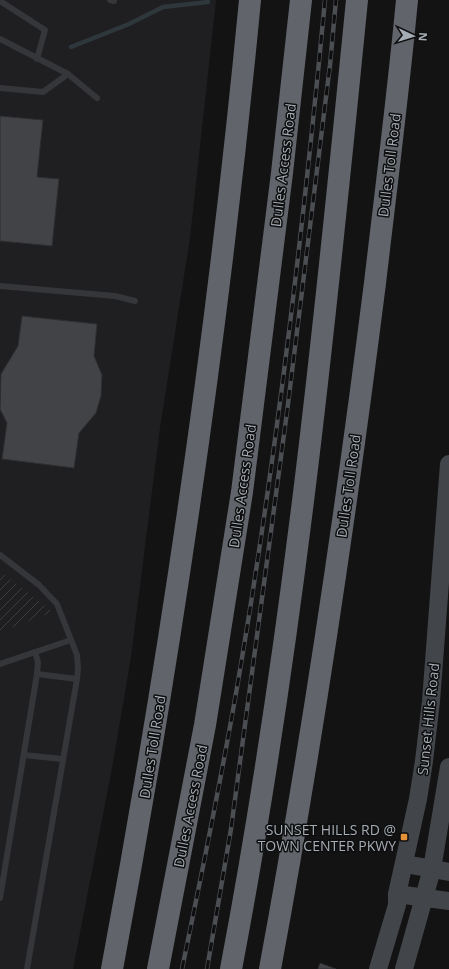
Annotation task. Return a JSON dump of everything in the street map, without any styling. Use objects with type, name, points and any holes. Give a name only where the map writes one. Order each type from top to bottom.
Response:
[{"type":"highway","name":"Dulles Toll Road","points":[[112,969],[137,839],[193,480],[230,186],[250,0]]},
{"type":"highway","name":"Dulles Access Road","points":[[158,969],[205,725],[241,499],[279,195],[301,0]]},
{"type":"highway","points":[[231,969],[268,746],[302,508],[357,0]]},
{"type":"highway","name":"Dulles Toll Road","points":[[270,969],[325,646],[365,361],[407,0]]},
{"type":"highway","points":[[398,87],[421,0]]},
{"type":"main road","name":"Sunset Hills Road","points":[[378,969],[397,905],[397,894],[418,799],[431,702],[449,464]]},
{"type":"main road","name":"Sunset Hills Road","points":[[404,969],[424,898],[440,871],[449,767]]},
{"type":"main road","points":[[404,864],[440,871]]},
{"type":"main road","points":[[397,894],[449,901]]},
{"type":"lane","points":[[0,1],[45,30],[37,59]]},
{"type":"lane","points":[[0,39],[68,74],[97,98]]},
{"type":"lane","points":[[0,88],[43,92],[68,74]]},
{"type":"lane","points":[[0,286],[115,296],[135,301]]},
{"type":"lane","points":[[0,555],[39,584],[61,610],[78,662],[77,679],[27,969]]},
{"type":"lane","points":[[0,664],[71,640]]},
{"type":"lane","points":[[0,898],[37,674],[38,662],[35,652]]},
{"type":"lane","points":[[37,674],[77,679]]},
{"type":"lane","points":[[24,755],[62,759]]},
{"type":"shaded area","points":[[0,0],[216,0],[190,238],[160,428],[131,657],[113,763],[73,969],[0,969]]},
{"type":"shaded area","points":[[0,571],[53,612],[0,632]]},
{"type":"building","points":[[0,116],[43,120],[37,177],[59,179],[52,246],[0,241]]},
{"type":"building","points":[[22,316],[97,324],[94,356],[102,375],[101,396],[96,413],[79,433],[74,468],[2,459],[7,423],[0,409],[1,374],[18,346]]},
{"type":"building","points":[[320,963],[336,969],[318,969]]},
{"type":"waterway","points":[[71,47],[129,24],[163,7],[208,2]]},
{"type":"railway","points":[[182,969],[228,740],[267,499],[299,250],[325,0]]},
{"type":"railway","points":[[207,969],[231,829],[287,412],[330,65],[336,0]]},
{"type":"place","name":"SUNSET HILLS RD @ TOWN CENTER PKWY","points":[[404,837]]}]
